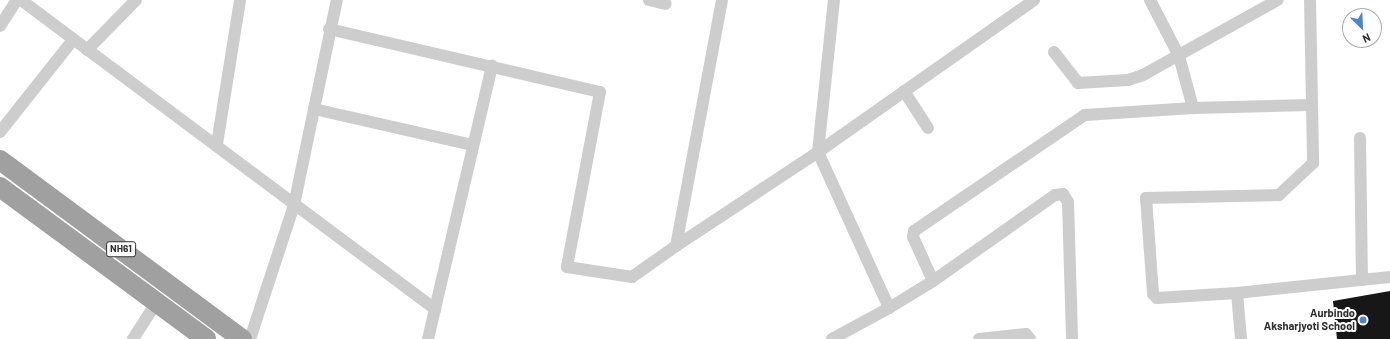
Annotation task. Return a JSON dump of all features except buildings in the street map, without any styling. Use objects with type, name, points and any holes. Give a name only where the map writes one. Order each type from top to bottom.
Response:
[{"type":"highway","name":"NH61","points":[[0,160],[242,339]]},
{"type":"highway","name":"NH61","points":[[0,187],[206,339]]},
{"type":"street","points":[[0,26],[17,0]]},
{"type":"street","points":[[21,0],[73,40],[217,144],[294,205],[435,309]]},
{"type":"street","points":[[87,50],[136,0]]},
{"type":"street","points":[[217,144],[240,0]]},
{"type":"street","points":[[250,339],[294,205],[329,29],[337,0]]},
{"type":"street","points":[[649,0],[666,4]]},
{"type":"street","points":[[676,246],[722,0]]},
{"type":"street","points":[[834,0],[818,152],[889,308]]},
{"type":"street","points":[[329,29],[600,92],[567,266],[632,277],[818,152],[1034,0]]},
{"type":"street","points":[[1150,0],[1179,56],[1193,108]]},
{"type":"street","points":[[1054,52],[1074,80],[1083,84],[1136,78],[1179,56],[1278,0]]},
{"type":"street","points":[[1310,0],[1310,105],[1314,159],[1311,166],[1282,194],[1150,197],[1145,200],[1154,297],[1236,293],[1390,277]]},
{"type":"street","points":[[0,132],[73,40]]},
{"type":"street","points":[[428,339],[472,145],[492,66]]},
{"type":"street","points":[[904,91],[928,128]]},
{"type":"street","points":[[933,281],[913,237],[914,232],[1078,118],[1092,113],[1193,108],[1310,105]]},
{"type":"street","points":[[314,109],[472,145]]},
{"type":"street","points":[[1360,138],[1362,280]]},
{"type":"street","points":[[832,339],[889,308],[933,281],[1055,195],[1063,194],[1068,202],[1072,339]]},
{"type":"street","points":[[1236,293],[1242,339]]},
{"type":"street","points":[[133,339],[156,303]]},
{"type":"street","points":[[979,339],[1026,334],[1030,339]]},
{"type":"place","name":"Aurbindo Aksharjyoti School","points":[[1363,320]]}]
